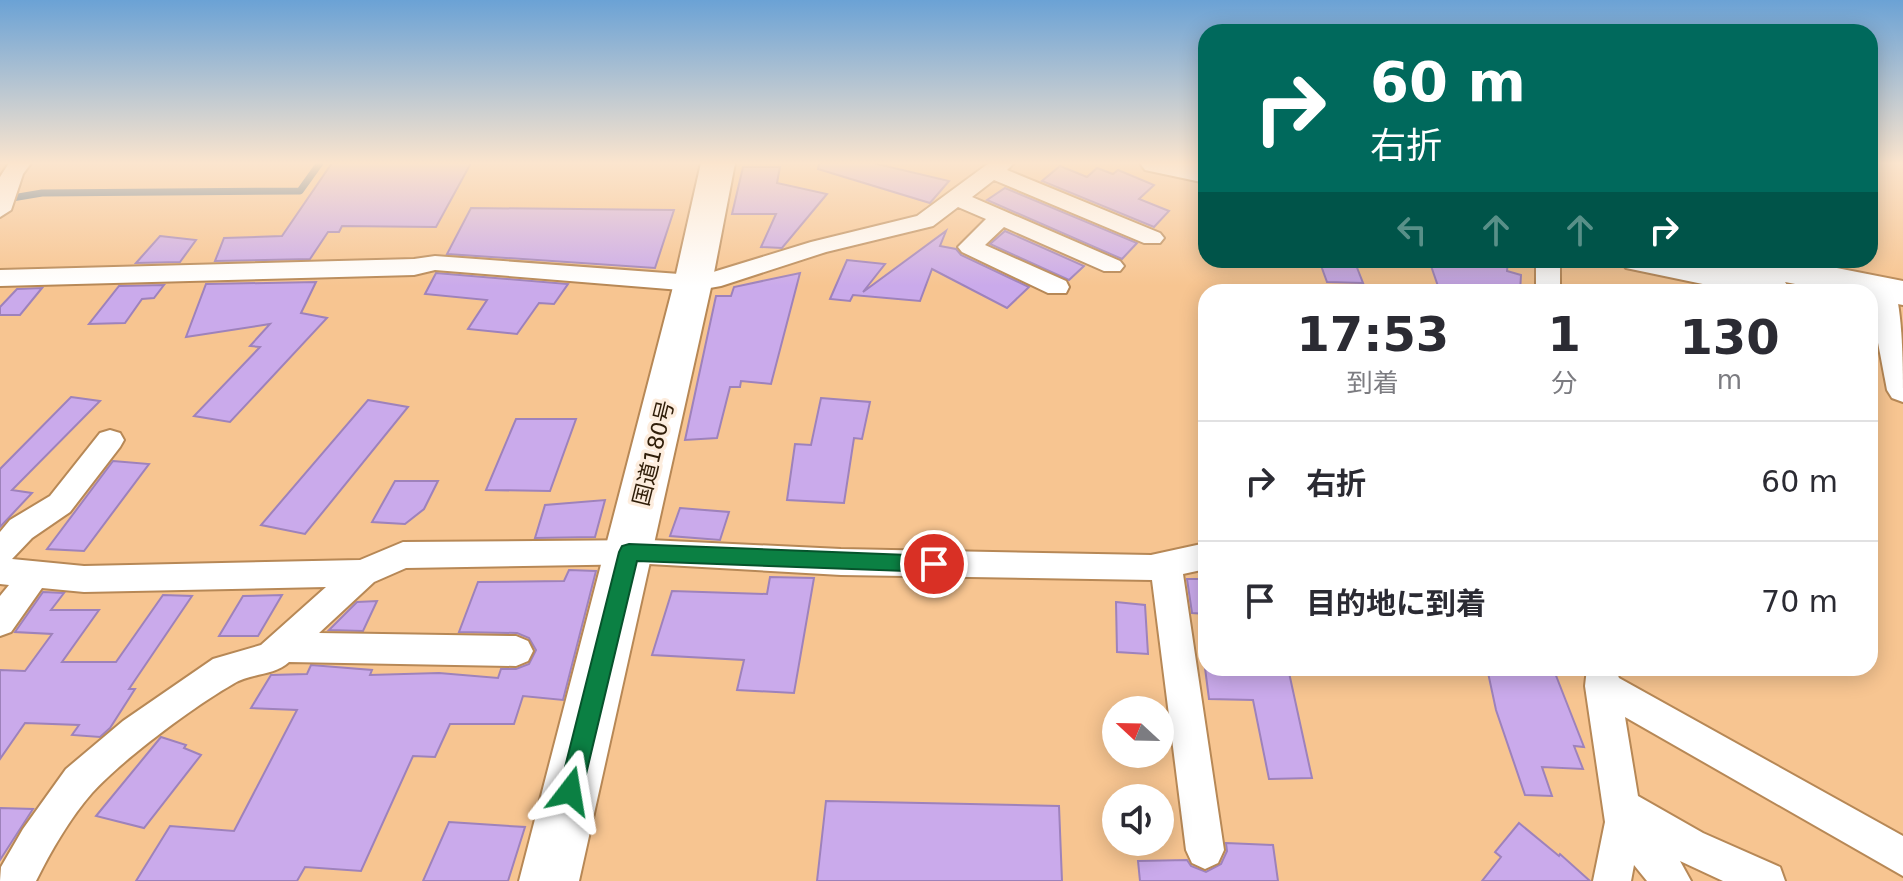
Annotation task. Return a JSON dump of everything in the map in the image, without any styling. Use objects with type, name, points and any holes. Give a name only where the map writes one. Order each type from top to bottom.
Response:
[{"type":"highway","name":"国道180号","points":[[549,881],[709,204]]},
{"type":"highway","points":[[1680,268],[1760,284]]},
{"type":"highway","points":[[1764,268],[1823,284]]},
{"type":"street","points":[[0,278],[398,268],[435,263],[693,283],[712,281],[806,251],[925,221],[950,204]]},
{"type":"street","points":[[970,204],[1112,266]]},
{"type":"street","points":[[1078,204],[1152,238]]},
{"type":"street","points":[[1001,217],[970,247],[1057,287]]},
{"type":"street","points":[[1889,302],[1901,372]]},
{"type":"street","points":[[0,552],[21,529],[60,504],[110,440]]},
{"type":"street","points":[[15,881],[36,842],[79,781],[135,733],[225,670],[271,657],[363,573],[403,555],[629,552],[841,562],[1151,568],[1198,558]]},
{"type":"street","points":[[1166,565],[1205,850]]},
{"type":"street","points":[[0,571],[84,579],[363,573]]},
{"type":"street","points":[[0,622],[34,574]]},
{"type":"street","points":[[282,647],[516,651]]},
{"type":"street","points":[[1601,677],[1623,814],[1612,881]]},
{"type":"street","points":[[1601,677],[1903,857]]},
{"type":"street","points":[[1623,814],[1672,881]]},
{"type":"street","points":[[1623,814],[1766,881]]},
{"type":"building","points":[[304,204],[449,204],[436,227],[342,226],[339,232],[328,232],[310,259],[215,261],[224,238],[282,236]]},
{"type":"building","points":[[734,204],[819,204],[782,248],[761,247],[776,214],[732,214]]},
{"type":"building","points":[[996,204],[1044,204],[1137,243],[1122,259]]},
{"type":"building","points":[[1098,204],[1152,204],[1169,211],[1154,227]]},
{"type":"building","points":[[471,208],[674,210],[655,268],[447,254]]},
{"type":"building","points":[[946,231],[940,246],[956,249],[961,255],[1029,287],[1007,308],[932,269],[920,301],[853,295],[850,301],[830,299],[847,260],[885,264],[863,292]]},
{"type":"building","points":[[1005,231],[1084,266],[1069,280],[990,244]]},
{"type":"building","points":[[160,236],[196,240],[180,262],[136,263]]},
{"type":"building","points":[[1322,268],[1357,268],[1363,283],[1327,282]]},
{"type":"building","points":[[1432,268],[1507,268],[1507,271],[1521,275],[1520,284],[1437,284]]},
{"type":"building","points":[[436,273],[568,284],[554,304],[539,303],[517,334],[468,329],[487,300],[425,294]]},
{"type":"building","points":[[800,273],[771,384],[741,381],[740,387],[730,387],[717,438],[685,440],[716,296],[731,296],[734,287]]},
{"type":"building","points":[[316,282],[301,313],[327,318],[230,422],[194,416],[260,347],[250,346],[270,324],[186,337],[206,284]]},
{"type":"building","points":[[164,285],[154,298],[142,299],[125,323],[89,324],[119,286]]},
{"type":"building","points":[[42,288],[20,315],[0,315],[0,307],[17,289]]},
{"type":"building","points":[[71,397],[100,401],[12,490],[32,493],[0,527],[0,469]]},
{"type":"building","points":[[821,398],[870,402],[862,439],[854,438],[844,503],[787,500],[795,444],[811,445]]},
{"type":"building","points":[[368,400],[408,407],[305,534],[261,525]]},
{"type":"building","points":[[516,419],[576,419],[550,491],[486,490]]},
{"type":"building","points":[[113,461],[149,464],[84,551],[47,549]]},
{"type":"building","points":[[395,481],[438,481],[424,509],[405,524],[372,522]]},
{"type":"building","points":[[605,500],[595,537],[535,538],[545,505]]},
{"type":"building","points":[[680,508],[729,512],[720,540],[670,536]]},
{"type":"building","points":[[569,570],[596,571],[563,700],[523,696],[514,724],[450,724],[435,757],[413,756],[361,871],[305,867],[297,881],[136,881],[170,826],[234,831],[297,710],[251,708],[271,675],[307,674],[311,665],[372,670],[370,675],[439,673],[498,678],[501,669],[516,669],[529,664],[536,650],[529,638],[517,633],[459,632],[478,582],[564,581]]},
{"type":"building","points":[[770,577],[814,578],[794,693],[737,690],[744,660],[652,655],[672,591],[767,594]]},
{"type":"building","points":[[1187,579],[1198,579],[1198,613],[1192,613]]},
{"type":"building","points":[[43,592],[64,593],[51,610],[99,610],[62,662],[116,662],[163,595],[192,596],[129,689],[135,689],[110,728],[100,737],[72,735],[79,725],[25,723],[0,759],[0,670],[25,671],[52,634],[15,632]]},
{"type":"building","points":[[282,595],[258,636],[219,636],[243,596]]},
{"type":"building","points":[[377,601],[363,631],[329,630],[357,602]]},
{"type":"building","points":[[1116,602],[1145,605],[1148,654],[1117,652]]},
{"type":"building","points":[[1206,676],[1290,676],[1312,778],[1269,779],[1253,700],[1209,699]]},
{"type":"building","points":[[1489,676],[1556,676],[1584,747],[1574,746],[1583,769],[1542,767],[1552,796],[1525,795],[1496,710]]},
{"type":"building","points":[[161,737],[186,745],[184,748],[201,755],[144,828],[96,816]]},
{"type":"building","points":[[826,801],[1059,806],[1062,881],[817,881]]},
{"type":"building","points":[[0,808],[33,809],[0,860]]},
{"type":"building","points":[[449,822],[525,827],[508,881],[423,881]]},
{"type":"building","points":[[1519,823],[1590,881],[1482,881],[1501,857],[1495,852]]},
{"type":"building","points":[[1226,843],[1273,845],[1278,881],[1140,881],[1138,861],[1187,860],[1191,866],[1206,872],[1221,864],[1227,851]]},
{"type":"route","points":[[570,791],[629,552],[934,564]]}]
